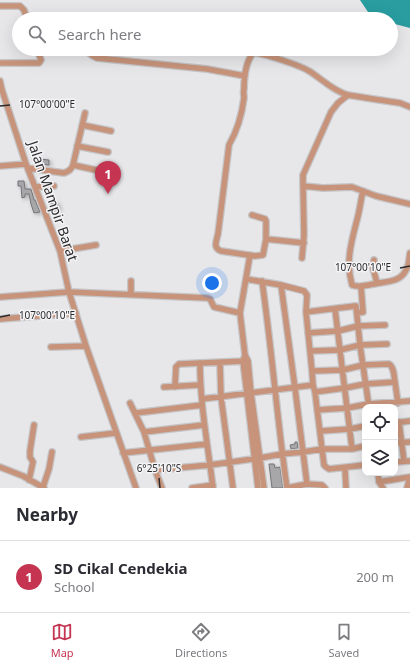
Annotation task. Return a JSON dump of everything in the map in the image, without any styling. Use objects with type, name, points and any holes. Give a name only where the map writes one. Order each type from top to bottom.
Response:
[{"type":"street","points":[[0,6],[20,6],[25,12]]},
{"type":"street","points":[[0,63],[40,63],[40,56]]},
{"type":"street","points":[[93,56],[97,58],[207,69],[245,76]]},
{"type":"street","points":[[251,56],[245,76],[241,116],[236,132],[229,145],[216,247],[217,249],[221,251],[250,255],[263,255],[266,240],[266,220],[252,215]]},
{"type":"street","points":[[268,56],[307,70],[340,92],[348,95],[400,103],[410,107]]},
{"type":"street","name":"Jalan Mampir Barat","points":[[0,81],[1,90],[27,166],[60,251],[86,346],[136,488]]},
{"type":"street","points":[[302,258],[304,243],[303,175],[331,112],[338,103],[348,95]]},
{"type":"street","points":[[0,166],[27,166],[64,173],[68,172],[73,166],[85,113]]},
{"type":"street","points":[[82,125],[111,131]]},
{"type":"street","points":[[78,146],[108,152]]},
{"type":"street","points":[[73,166],[105,172]]},
{"type":"street","points":[[35,187],[54,186]]},
{"type":"street","points":[[303,186],[323,188],[352,187],[376,196],[410,204]]},
{"type":"street","points":[[363,191],[359,214],[352,237],[349,257],[349,270],[353,286],[395,281],[401,277],[407,268],[410,253]]},
{"type":"street","points":[[266,240],[304,243]]},
{"type":"street","points":[[60,251],[96,245]]},
{"type":"street","points":[[250,255],[240,314],[257,459],[258,488]]},
{"type":"street","points":[[374,260],[373,268],[377,283]]},
{"type":"street","points":[[246,279],[281,285],[306,292],[306,312],[312,372],[324,467],[330,469],[362,466]]},
{"type":"street","points":[[131,281],[131,294]]},
{"type":"street","points":[[262,281],[270,335],[282,454],[287,488],[307,484],[322,485],[325,488]]},
{"type":"street","points":[[281,285],[307,484]]},
{"type":"street","points":[[357,313],[363,312],[361,286]]},
{"type":"street","points":[[0,297],[70,292],[208,298],[214,307],[240,314]]},
{"type":"street","points":[[306,312],[357,307],[368,404]]},
{"type":"street","points":[[335,309],[352,449]]},
{"type":"street","points":[[0,319],[76,313]]},
{"type":"street","points":[[308,332],[338,330],[358,326],[385,325]]},
{"type":"street","points":[[310,351],[340,350],[360,345],[387,344]]},
{"type":"street","points":[[51,347],[86,346]]},
{"type":"street","points":[[175,387],[177,365],[245,361]]},
{"type":"street","points":[[192,488],[213,487],[204,425],[200,385],[200,363]]},
{"type":"street","points":[[220,363],[221,397],[233,488]]},
{"type":"street","points":[[312,372],[343,370],[363,364],[391,365],[398,403]]},
{"type":"street","points":[[136,414],[221,397],[275,390],[295,388],[345,388],[365,384],[395,382]]},
{"type":"street","points":[[164,387],[200,385]]},
{"type":"street","points":[[388,404],[410,401]]},
{"type":"street","points":[[130,403],[144,432],[162,488]]},
{"type":"street","points":[[317,410],[362,407]]},
{"type":"street","points":[[398,423],[410,421]]},
{"type":"street","points":[[28,480],[33,462],[30,457],[30,451],[34,425]]},
{"type":"street","points":[[144,432],[204,425]]},
{"type":"street","points":[[320,431],[362,427]]},
{"type":"street","points":[[81,438],[116,433]]},
{"type":"street","points":[[407,461],[398,443],[410,442]]},
{"type":"street","points":[[123,454],[207,444]]},
{"type":"street","points":[[155,470],[210,465],[322,449],[352,449],[362,447]]},
{"type":"street","points":[[0,468],[23,476],[43,488],[49,469],[52,452]]},
{"type":"street","points":[[257,459],[264,488]]},
{"type":"street","points":[[345,468],[346,488]]},
{"type":"street","points":[[378,476],[379,482],[383,488]]},
{"type":"street","points":[[379,482],[410,477],[407,488]]},
{"type":"water","points":[[360,0],[410,0],[410,28],[398,25],[398,12],[368,12]]},
{"type":"building","points":[[40,159],[49,160],[49,165],[40,164]]},
{"type":"building","points":[[18,181],[24,181],[25,189],[31,189],[34,200],[40,212],[34,213],[29,194],[25,194],[25,197],[22,198],[21,186],[18,186]]},
{"type":"building","points":[[57,202],[59,210],[52,211],[50,204]]},
{"type":"building","points":[[295,442],[297,442],[298,448],[291,449],[290,445],[295,444]]},
{"type":"building","points":[[269,464],[274,464],[275,468],[280,467],[283,488],[272,488]]},
{"type":"place","name":"SD Cikal Cendekia","points":[[108,194]]}]
